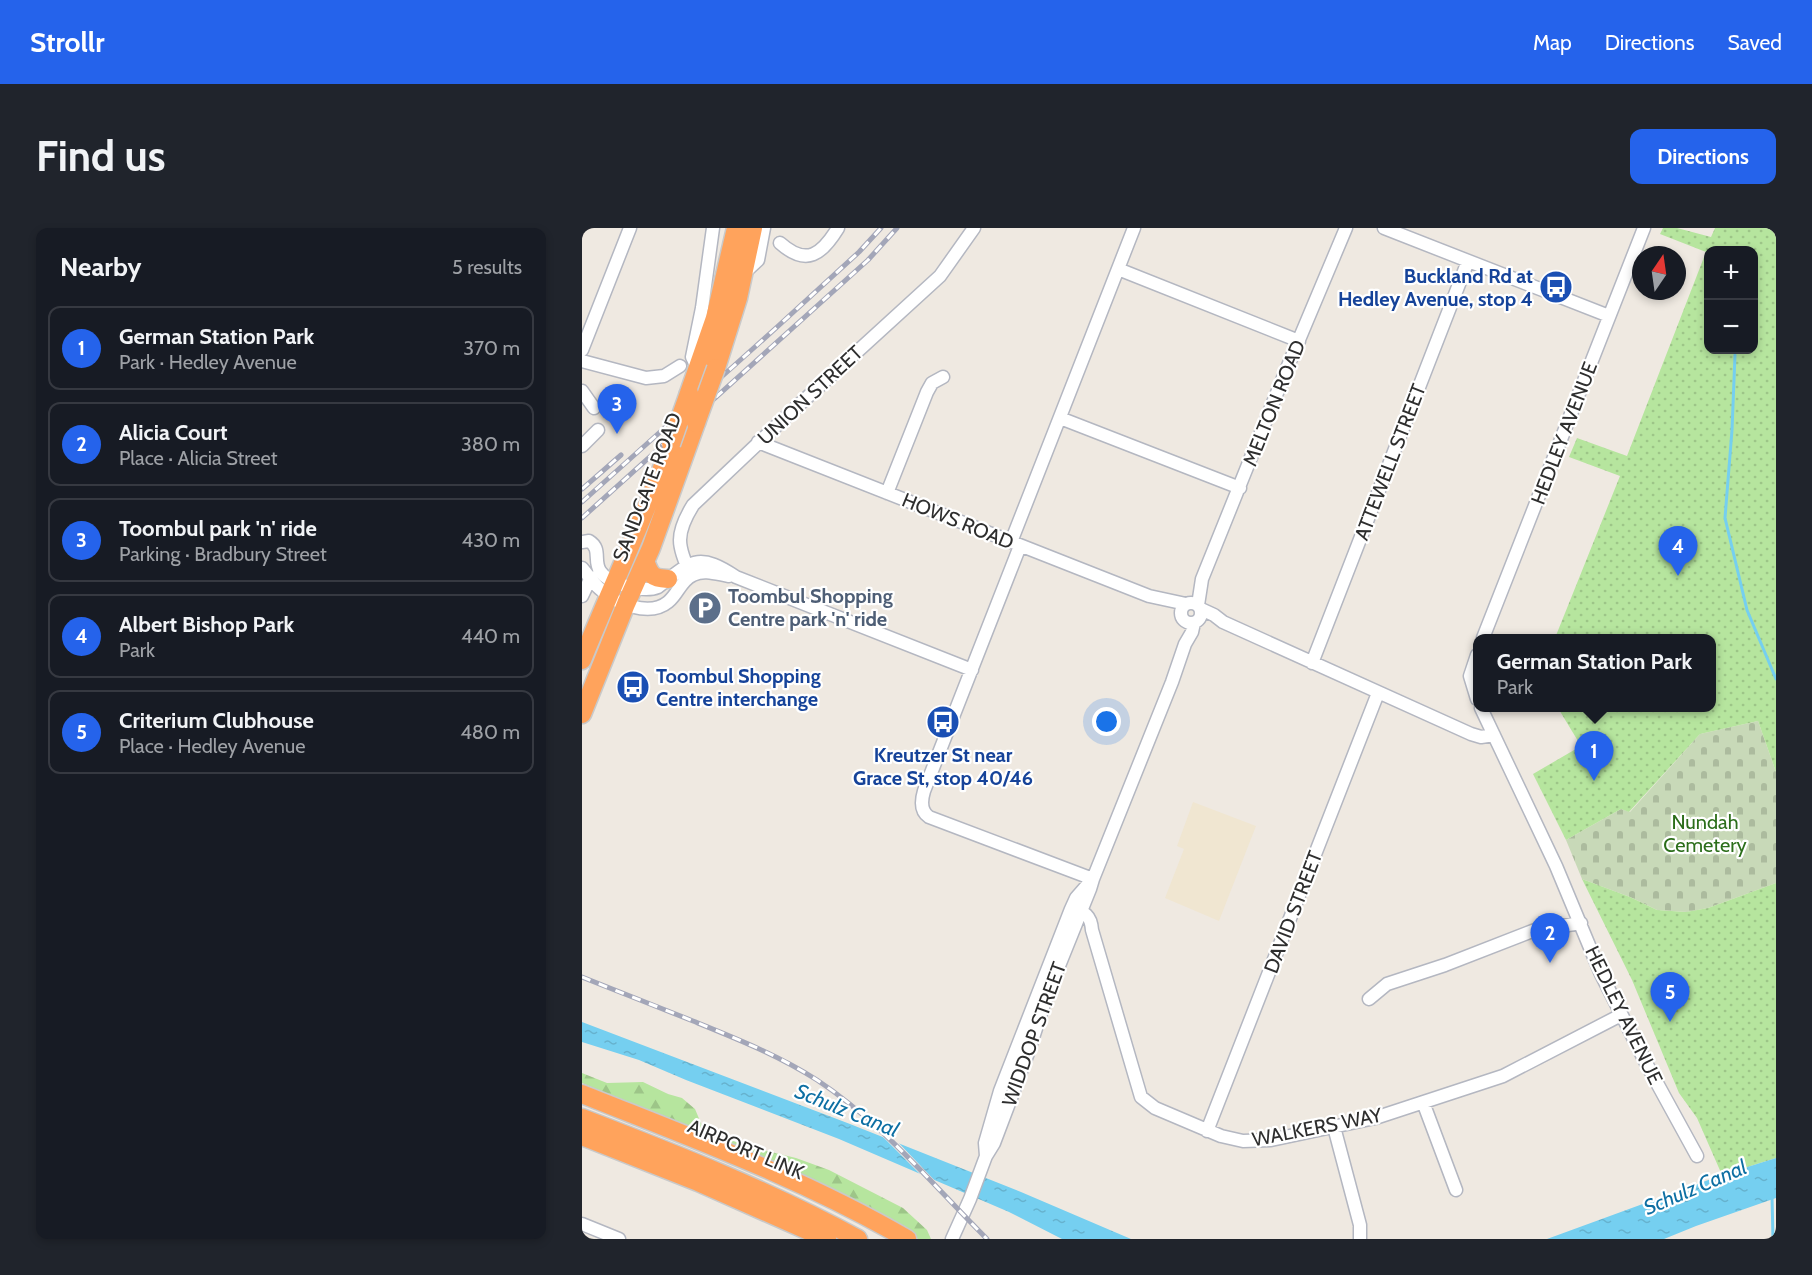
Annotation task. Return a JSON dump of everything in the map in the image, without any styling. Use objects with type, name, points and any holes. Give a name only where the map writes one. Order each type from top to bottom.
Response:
[{"type":"highway","name":"SANDGATE ROAD","points":[[582,660],[607,588],[644,515],[671,444],[715,318],[736,228]]},
{"type":"highway","name":"SANDGATE ROAD","points":[[582,714],[645,561],[696,423],[698,368],[726,338],[744,273],[753,228]]},
{"type":"highway","points":[[645,561],[654,577],[668,579]]},
{"type":"highway","points":[[582,1094],[788,1178],[907,1239]]},
{"type":"highway","name":"AIRPORT LINK","points":[[582,1106],[796,1194],[890,1239]]},
{"type":"highway","name":"AIRPORT LINK","points":[[582,1118],[766,1194],[858,1239]]},
{"type":"highway","points":[[582,1136],[698,1182],[827,1239]]},
{"type":"street","points":[[582,350],[630,228]]},
{"type":"street","name":"SANDGATE ROAD","points":[[698,368],[692,357],[713,228]]},
{"type":"street","name":"SANDGATE ROAD","points":[[744,273],[758,260],[764,228]]},
{"type":"street","points":[[780,243],[795,254],[803,257],[813,256],[819,252],[838,228]]},
{"type":"street","name":"UNION STREET","points":[[689,570],[679,539],[686,515],[702,495],[940,276],[974,228]]},
{"type":"street","points":[[1093,879],[929,817],[922,807],[924,791],[972,670],[1060,418],[1134,228]]},
{"type":"street","name":"MELTON ROAD","points":[[1076,910],[1090,889],[1185,644],[1192,632],[1191,597],[1202,579],[1346,228]]},
{"type":"street","points":[[1384,228],[1609,316]]},
{"type":"street","name":"HEDLEY AVENUE","points":[[1486,634],[1644,228]]},
{"type":"street","name":"ATTEWELL STREET","points":[[1312,663],[1468,261]]},
{"type":"street","points":[[1118,269],[1299,341]]},
{"type":"street","points":[[582,361],[646,378],[698,368]]},
{"type":"street","points":[[887,493],[927,392],[932,383],[943,377]]},
{"type":"street","points":[[582,391],[594,408]]},
{"type":"street","points":[[1060,418],[1240,488]]},
{"type":"street","points":[[582,446],[598,430]]},
{"type":"street","name":"HOWS ROAD","points":[[758,442],[1192,612],[1214,615],[1223,622],[1471,735],[1481,737],[1494,735]]},
{"type":"street","points":[[582,542],[589,541],[596,546],[600,572],[607,588]]},
{"type":"street","points":[[629,596],[640,590],[652,590],[702,562],[712,563],[736,577],[972,670]]},
{"type":"street","points":[[582,568],[607,588],[629,596],[645,608],[663,605],[673,597],[689,570]]},
{"type":"street","points":[[591,577],[582,596],[607,588]]},
{"type":"street","points":[[1473,667],[1470,676],[1473,686]]},
{"type":"street","name":"DAVID STREET","points":[[1207,1131],[1378,693]]},
{"type":"street","name":"HEDLEY AVENUE","points":[[1483,712],[1556,866],[1601,974],[1696,1156]]},
{"type":"street","name":"WALKERS WAY","points":[[1067,871],[1075,880],[1076,910],[1088,916],[1091,922],[1141,1097],[1155,1108],[1207,1131],[1232,1139],[1270,1140],[1375,1118],[1503,1076],[1621,1015]]},
{"type":"street","name":"WIDDOP STREET","points":[[952,1239],[986,1156],[985,1143],[1000,1091],[1076,910]]},
{"type":"street","points":[[1369,999],[1378,989],[1387,984],[1445,965],[1529,932],[1581,923]]},
{"type":"street","points":[[1423,1102],[1456,1190]]},
{"type":"street","points":[[1334,1127],[1360,1225],[1360,1239]]},
{"type":"street","points":[[582,1224],[619,1239]]},
{"type":"shaded area","points":[[1193,802],[1256,826],[1219,921],[1165,898],[1184,849],[1177,846]]},
{"type":"green space","points":[[1663,228],[1677,228],[1711,237],[1715,228],[1776,228],[1776,772],[1758,721],[1700,734],[1629,812],[1621,809],[1566,840],[1533,774],[1581,746],[1560,712],[1716,712],[1716,634],[1557,634],[1620,476],[1569,457],[1577,438],[1627,456],[1704,257],[1704,354],[1758,354],[1758,246],[1704,246],[1704,251],[1660,234]]},
{"type":"green space","name":"Nundah Cemetery","points":[[1758,721],[1776,772],[1776,883],[1708,908],[1687,912],[1657,910],[1582,879],[1566,840],[1621,809],[1630,812],[1700,734]]},
{"type":"green space","points":[[1582,879],[1657,910],[1686,912],[1708,908],[1776,883],[1776,1158],[1722,1175],[1697,1118],[1679,1093],[1632,980]]},
{"type":"green space","points":[[582,1073],[607,1083],[643,1082],[682,1098],[695,1109],[703,1128],[709,1133],[829,1170],[903,1208],[927,1230],[931,1239],[918,1239],[894,1225],[694,1131],[582,1083]]},
{"type":"water","points":[[582,1022],[850,1124],[1021,1192],[1131,1239],[1062,1239],[1009,1212],[839,1139],[639,1060],[582,1042]]},
{"type":"water","name":"Schulz Canal","points":[[1776,1158],[1776,1198],[1664,1239],[1547,1239],[1722,1175]]},
{"type":"pier","points":[[878,1132],[893,1137],[939,1185],[925,1179]]},
{"type":"waterway","points":[[1735,355],[1725,518],[1747,610],[1776,679]]},
{"type":"waterway","points":[[1772,1196],[1773,1239]]},
{"type":"railway","points":[[582,502],[859,252],[881,228]]},
{"type":"railway","points":[[582,518],[868,260],[897,228]]},
{"type":"railway","points":[[582,489],[621,455]]},
{"type":"railway","points":[[582,977],[772,1055],[817,1080],[885,1135],[987,1239]]},
{"type":"place","name":"Buckland Rd at Hedley Avenue, stop 4","points":[[1556,287]]},
{"type":"place","name":"Toombul park 'n' ride","points":[[617,434]]},
{"type":"place","name":"Albert Bishop Park","points":[[1678,576]]},
{"type":"place","name":"Toombul Shopping Centre park 'n' ride","points":[[705,608]]},
{"type":"place","name":"Toombul Shopping Centre interchange","points":[[633,687]]},
{"type":"place","name":"Kreutzer St near Grace St, stop 40/46","points":[[943,722]]},
{"type":"place","name":"German Station Park","points":[[1594,781]]},
{"type":"place","name":"Alicia Court","points":[[1550,963]]},
{"type":"place","name":"Criterium Clubhouse","points":[[1670,1022]]}]
